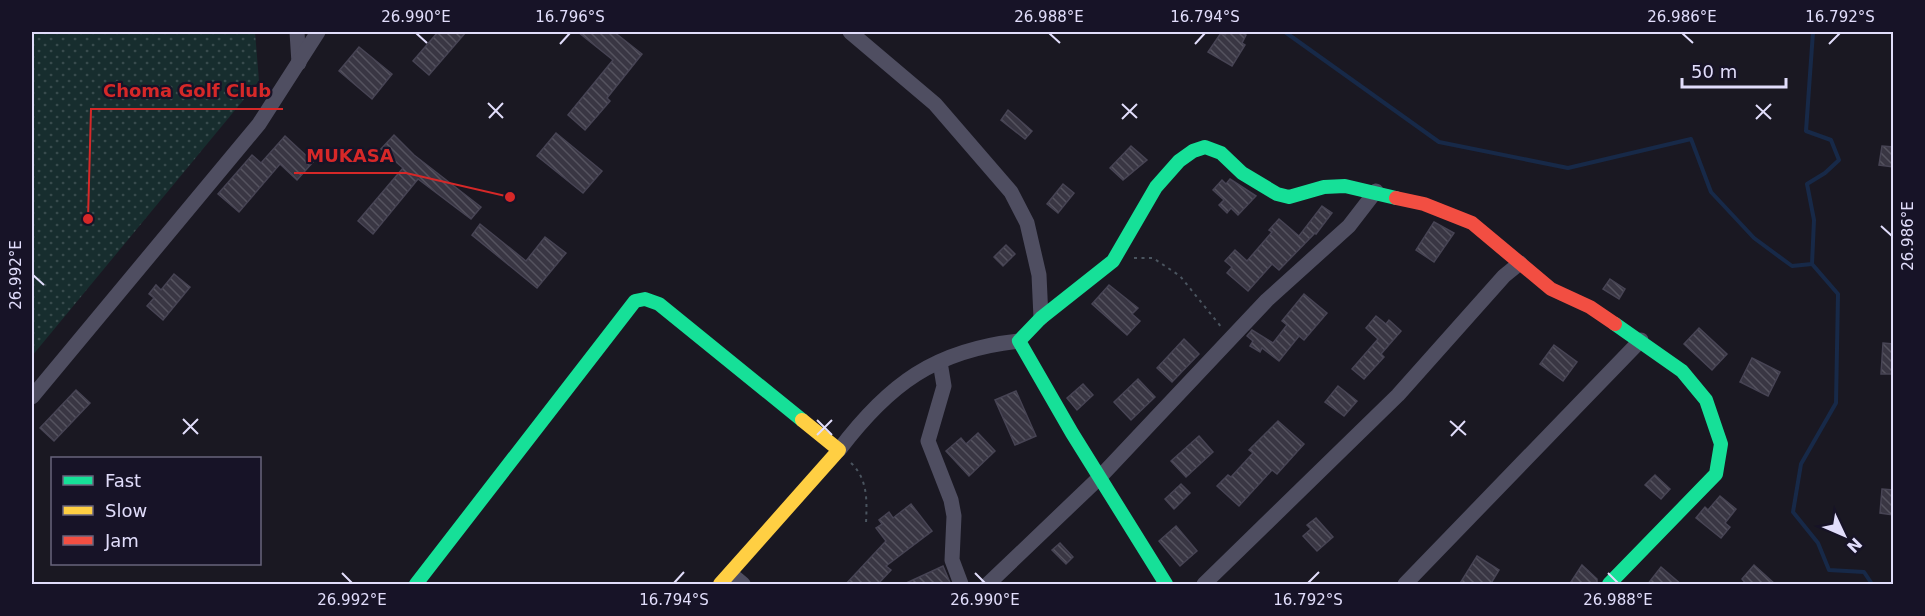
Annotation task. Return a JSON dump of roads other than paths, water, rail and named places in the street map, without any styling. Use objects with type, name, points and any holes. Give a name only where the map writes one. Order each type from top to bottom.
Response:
[{"type":"street","points":[[297,32],[299,63]]},
{"type":"street","points":[[32,397],[259,124],[318,32]]},
{"type":"street","points":[[850,32],[935,104],[1011,192],[1027,223],[1039,275],[1041,318]]},
{"type":"street","points":[[743,585],[726,579],[839,450],[867,414],[889,392],[953,353],[1019,340],[1041,318],[1113,261],[1156,187],[1179,161],[1193,151],[1205,147],[1221,153],[1242,173],[1277,194],[1289,197],[1324,188],[1345,186],[1376,191],[1424,204],[1472,224],[1551,289],[1590,307],[1641,340],[1682,371],[1706,400],[1720,444],[1716,474],[1609,585]]},
{"type":"street","points":[[988,585],[1100,477],[1267,300],[1349,226],[1376,191]]},
{"type":"street","points":[[1203,585],[1398,395],[1504,276],[1520,263]]},
{"type":"street","points":[[416,585],[635,301],[645,298],[659,304],[839,450]]},
{"type":"street","points":[[1019,340],[1081,451],[1100,477],[1166,585]]},
{"type":"street","points":[[1405,585],[1641,340]]},
{"type":"street","points":[[940,362],[944,386],[928,441],[951,500],[954,516],[952,560],[961,585]]},
{"type":"waterway","points":[[1285,32],[1439,142],[1568,168],[1691,139],[1711,192],[1754,238],[1792,266],[1812,264]]},
{"type":"waterway","points":[[1813,32],[1806,131],[1831,140],[1839,160],[1825,173],[1807,184],[1814,220],[1812,264],[1838,294],[1836,403],[1801,464],[1793,512],[1818,543],[1829,570],[1864,572],[1872,584]]},
{"type":"place","name":"MUKASA","points":[[510,197]]},
{"type":"place","name":"Choma Golf Club","points":[[88,219]]}]
